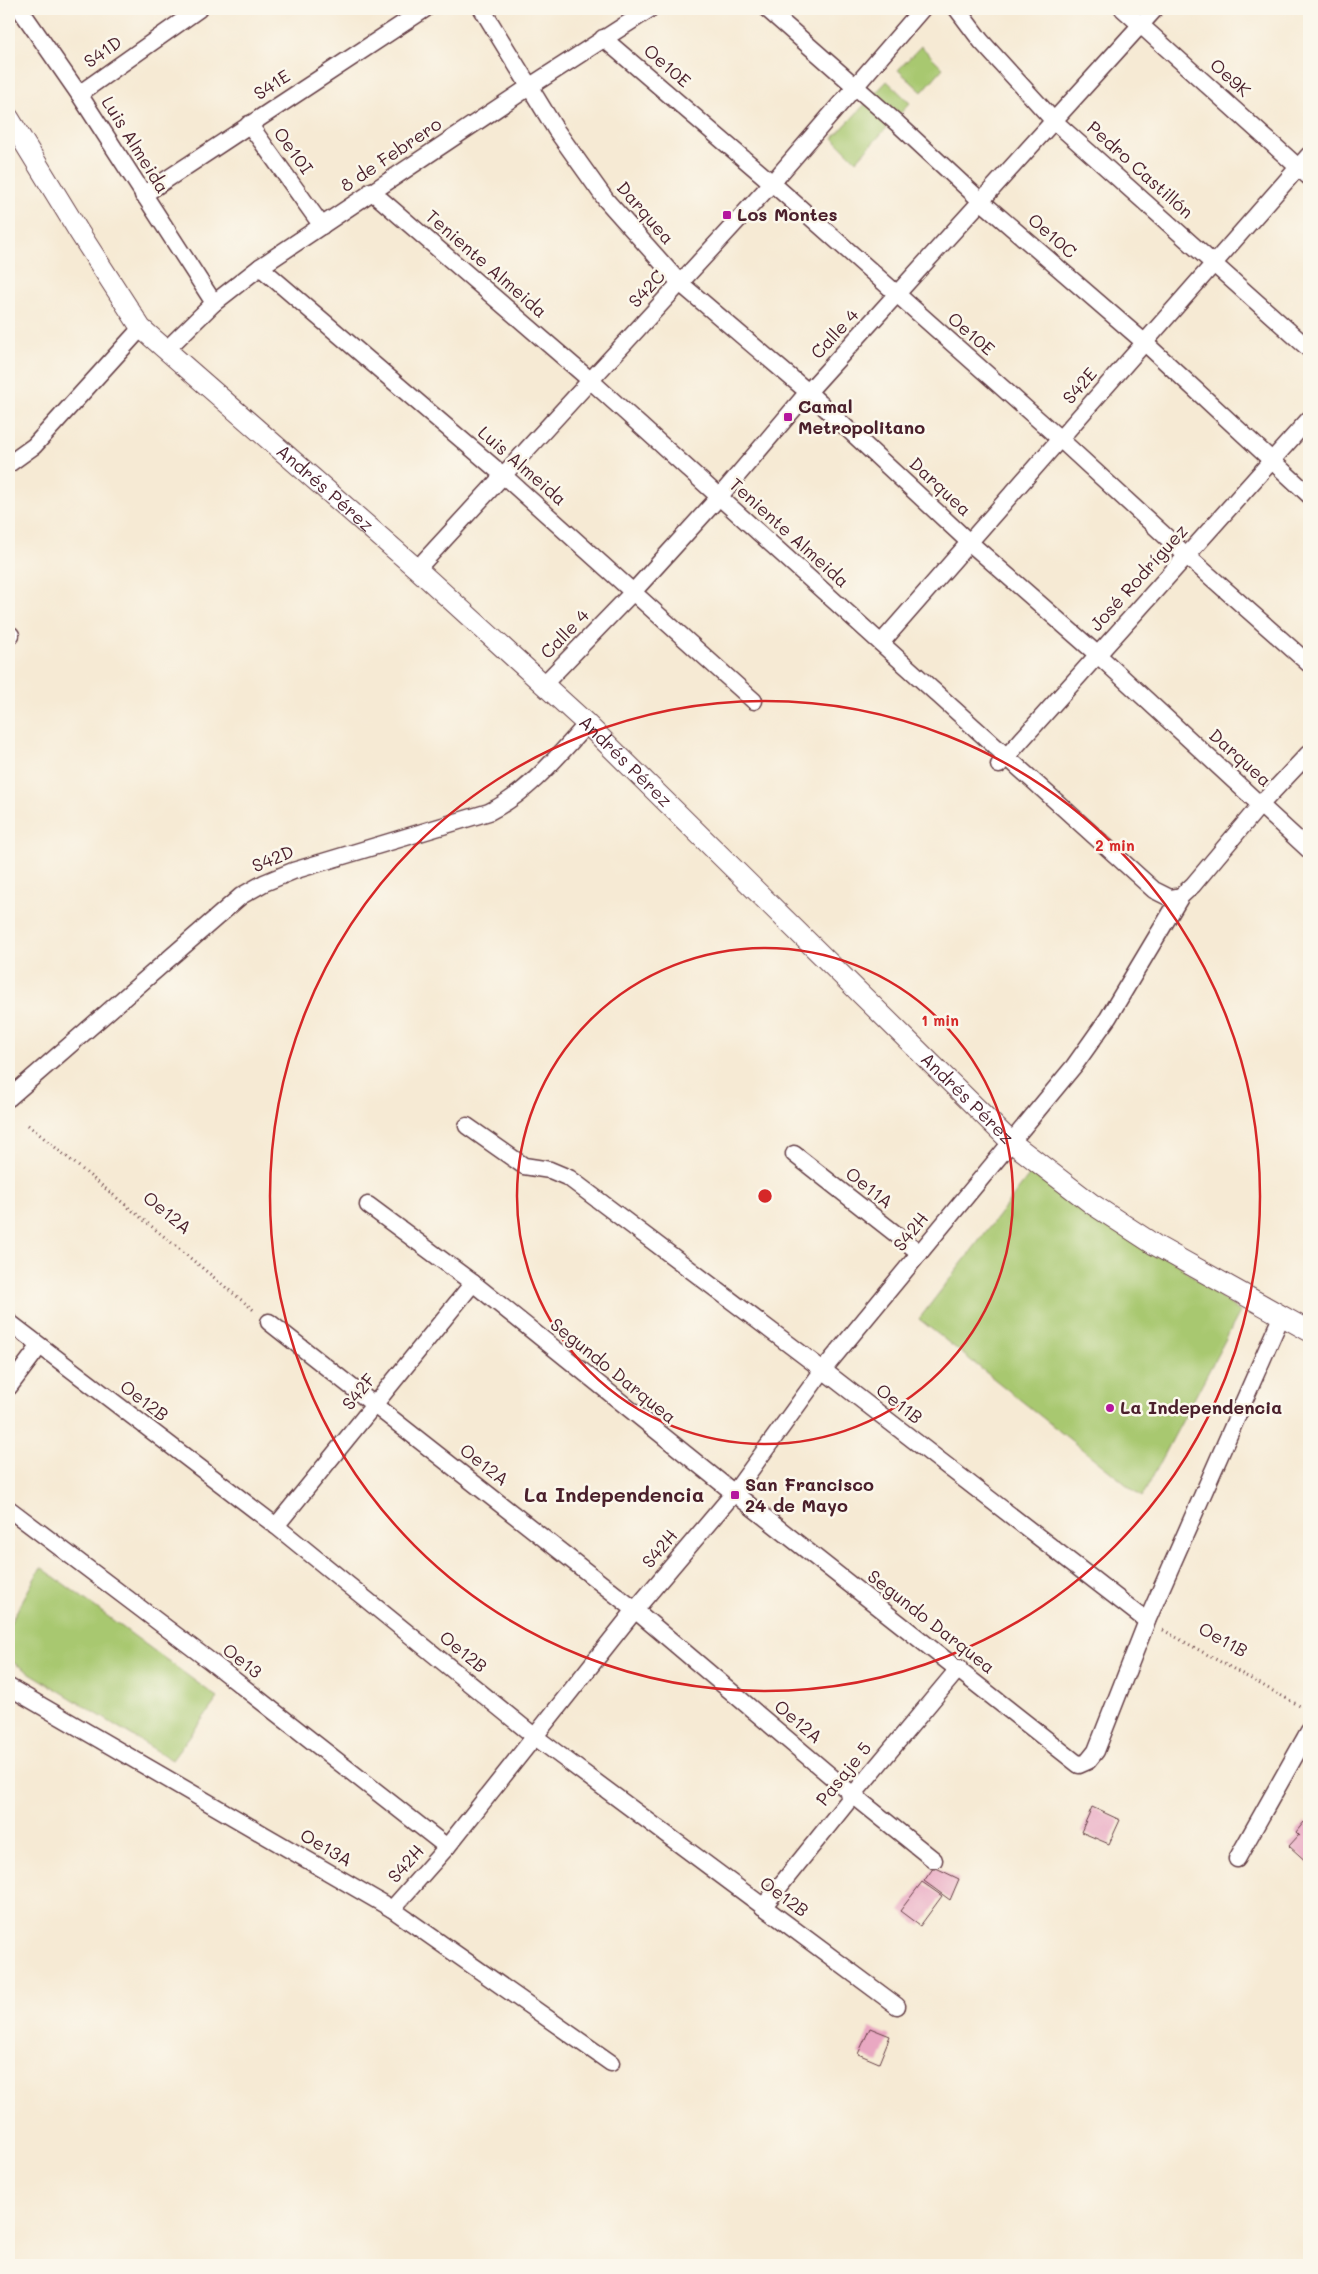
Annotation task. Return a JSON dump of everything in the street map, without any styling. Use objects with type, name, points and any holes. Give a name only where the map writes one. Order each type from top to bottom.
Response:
[{"type":"street","name":"Luis Almeida","points":[[20,9],[79,94],[214,303]]},
{"type":"street","name":"S41E","points":[[143,195],[425,9]]},
{"type":"street","points":[[482,9],[528,86]]},
{"type":"street","name":"8 de Febrero","points":[[166,350],[214,303],[260,266],[528,86],[650,9]]},
{"type":"street","name":"Oe10C","points":[[767,9],[981,201],[1144,342],[1271,462],[1309,495]]},
{"type":"street","name":"S42C","points":[[417,569],[772,183],[922,9]]},
{"type":"street","name":"Pedro Castillón","points":[[957,9],[981,41],[1054,120],[1309,349]]},
{"type":"street","name":"Oe9K","points":[[1123,9],[1306,166]]},
{"type":"street","name":"Calle 4","points":[[544,684],[633,592],[720,496],[808,392],[1155,9]]},
{"type":"street","name":"S41D","points":[[79,94],[193,10]]},
{"type":"street","name":"Oe10E","points":[[603,38],[772,183],[1060,439],[1186,556],[1309,664]]},
{"type":"street","name":"Darquea","points":[[528,86],[556,130],[606,200],[680,283],[808,392],[970,542],[1098,655],[1261,804],[1309,850]]},
{"type":"street","name":"Andrés Pérez","points":[[9,118],[78,232],[141,328],[417,569],[587,724],[1011,1142],[1092,1204],[1156,1245],[1280,1317],[1309,1331]]},
{"type":"street","name":"Oe10I","points":[[249,124],[322,226]]},
{"type":"street","name":"S42E","points":[[881,643],[1214,263],[1306,166]]},
{"type":"street","name":"Teniente Almeida","points":[[371,191],[590,380],[720,496],[881,643],[1003,760],[1154,890],[1170,898],[1181,896]]},
{"type":"street","name":"Luis Almeida","points":[[260,266],[504,476],[754,701]]},
{"type":"street","points":[[9,464],[34,446],[141,328]]},
{"type":"street","name":"José Rodríguez","points":[[1003,760],[1309,419]]},
{"type":"street","name":"S42D","points":[[9,1098],[241,896],[264,882],[293,871],[489,812],[527,788],[587,724]]},
{"type":"street","name":"S42H","points":[[392,1909],[447,1847],[635,1610],[734,1493],[823,1370],[1074,1066],[1108,1018],[1181,896],[1194,885],[1261,804],[1309,753]]},
{"type":"street","name":"Oe11B","points":[[468,1126],[524,1166],[550,1170],[569,1178],[823,1370],[1147,1621]]},
{"type":"street","name":"Oe11A","points":[[794,1154],[920,1253]]},
{"type":"street","name":"Segundo Darquea","points":[[368,1205],[473,1283],[734,1493],[959,1668],[1070,1760],[1079,1765],[1084,1764],[1096,1751],[1147,1621],[1280,1317]]},
{"type":"street","name":"S42F","points":[[276,1526],[473,1283]]},
{"type":"street","name":"Oe12B","points":[[9,1322],[276,1526],[534,1736],[897,2006]]},
{"type":"street","name":"Oe12A","points":[[268,1322],[376,1404],[635,1610],[852,1795],[934,1860]]},
{"type":"street","points":[[9,1387],[40,1347]]},
{"type":"street","name":"Oe13","points":[[9,1509],[210,1661],[447,1847]]},
{"type":"street","name":"Pasaje 5","points":[[763,1907],[852,1795],[959,1668]]},
{"type":"street","name":"Oe13A","points":[[9,1687],[392,1909],[611,2063]]},
{"type":"street","points":[[1237,1859],[1309,1731]]},
{"type":"path","name":"Oe12A","points":[[28,1125],[268,1322]]},
{"type":"path","name":"Oe11B","points":[[1147,1621],[1309,1711]]},
{"type":"green space","points":[[921,46],[943,68],[922,92],[898,70]]},
{"type":"green space","points":[[887,81],[910,103],[856,161],[833,138]]},
{"type":"green space","name":"La Independencia","points":[[1041,1160],[1240,1312],[1142,1497],[919,1319]]},
{"type":"green space","points":[[41,1567],[218,1698],[172,1760],[9,1660],[9,1625]]},
{"type":"building","points":[[1092,1807],[1120,1820],[1109,1844],[1081,1832]]},
{"type":"building","points":[[1304,1822],[1309,1827],[1309,1864],[1289,1846],[1299,1835],[1296,1832]]},
{"type":"building","points":[[934,1867],[959,1879],[950,1900],[924,1881]]},
{"type":"building","points":[[922,1882],[942,1896],[920,1926],[900,1911]]},
{"type":"building","points":[[870,2028],[890,2036],[879,2063],[858,2054]]},
{"type":"place","name":"Los Montes","points":[[727,215]]},
{"type":"place","name":"Camal Metropolitano","points":[[788,417]]},
{"type":"place","name":"La Independencia","points":[[1110,1408]]},
{"type":"place","name":"San Francisco 24 de Mayo","points":[[735,1495]]},
{"type":"district","name":"La Independencia","points":[[614,1495]]}]
